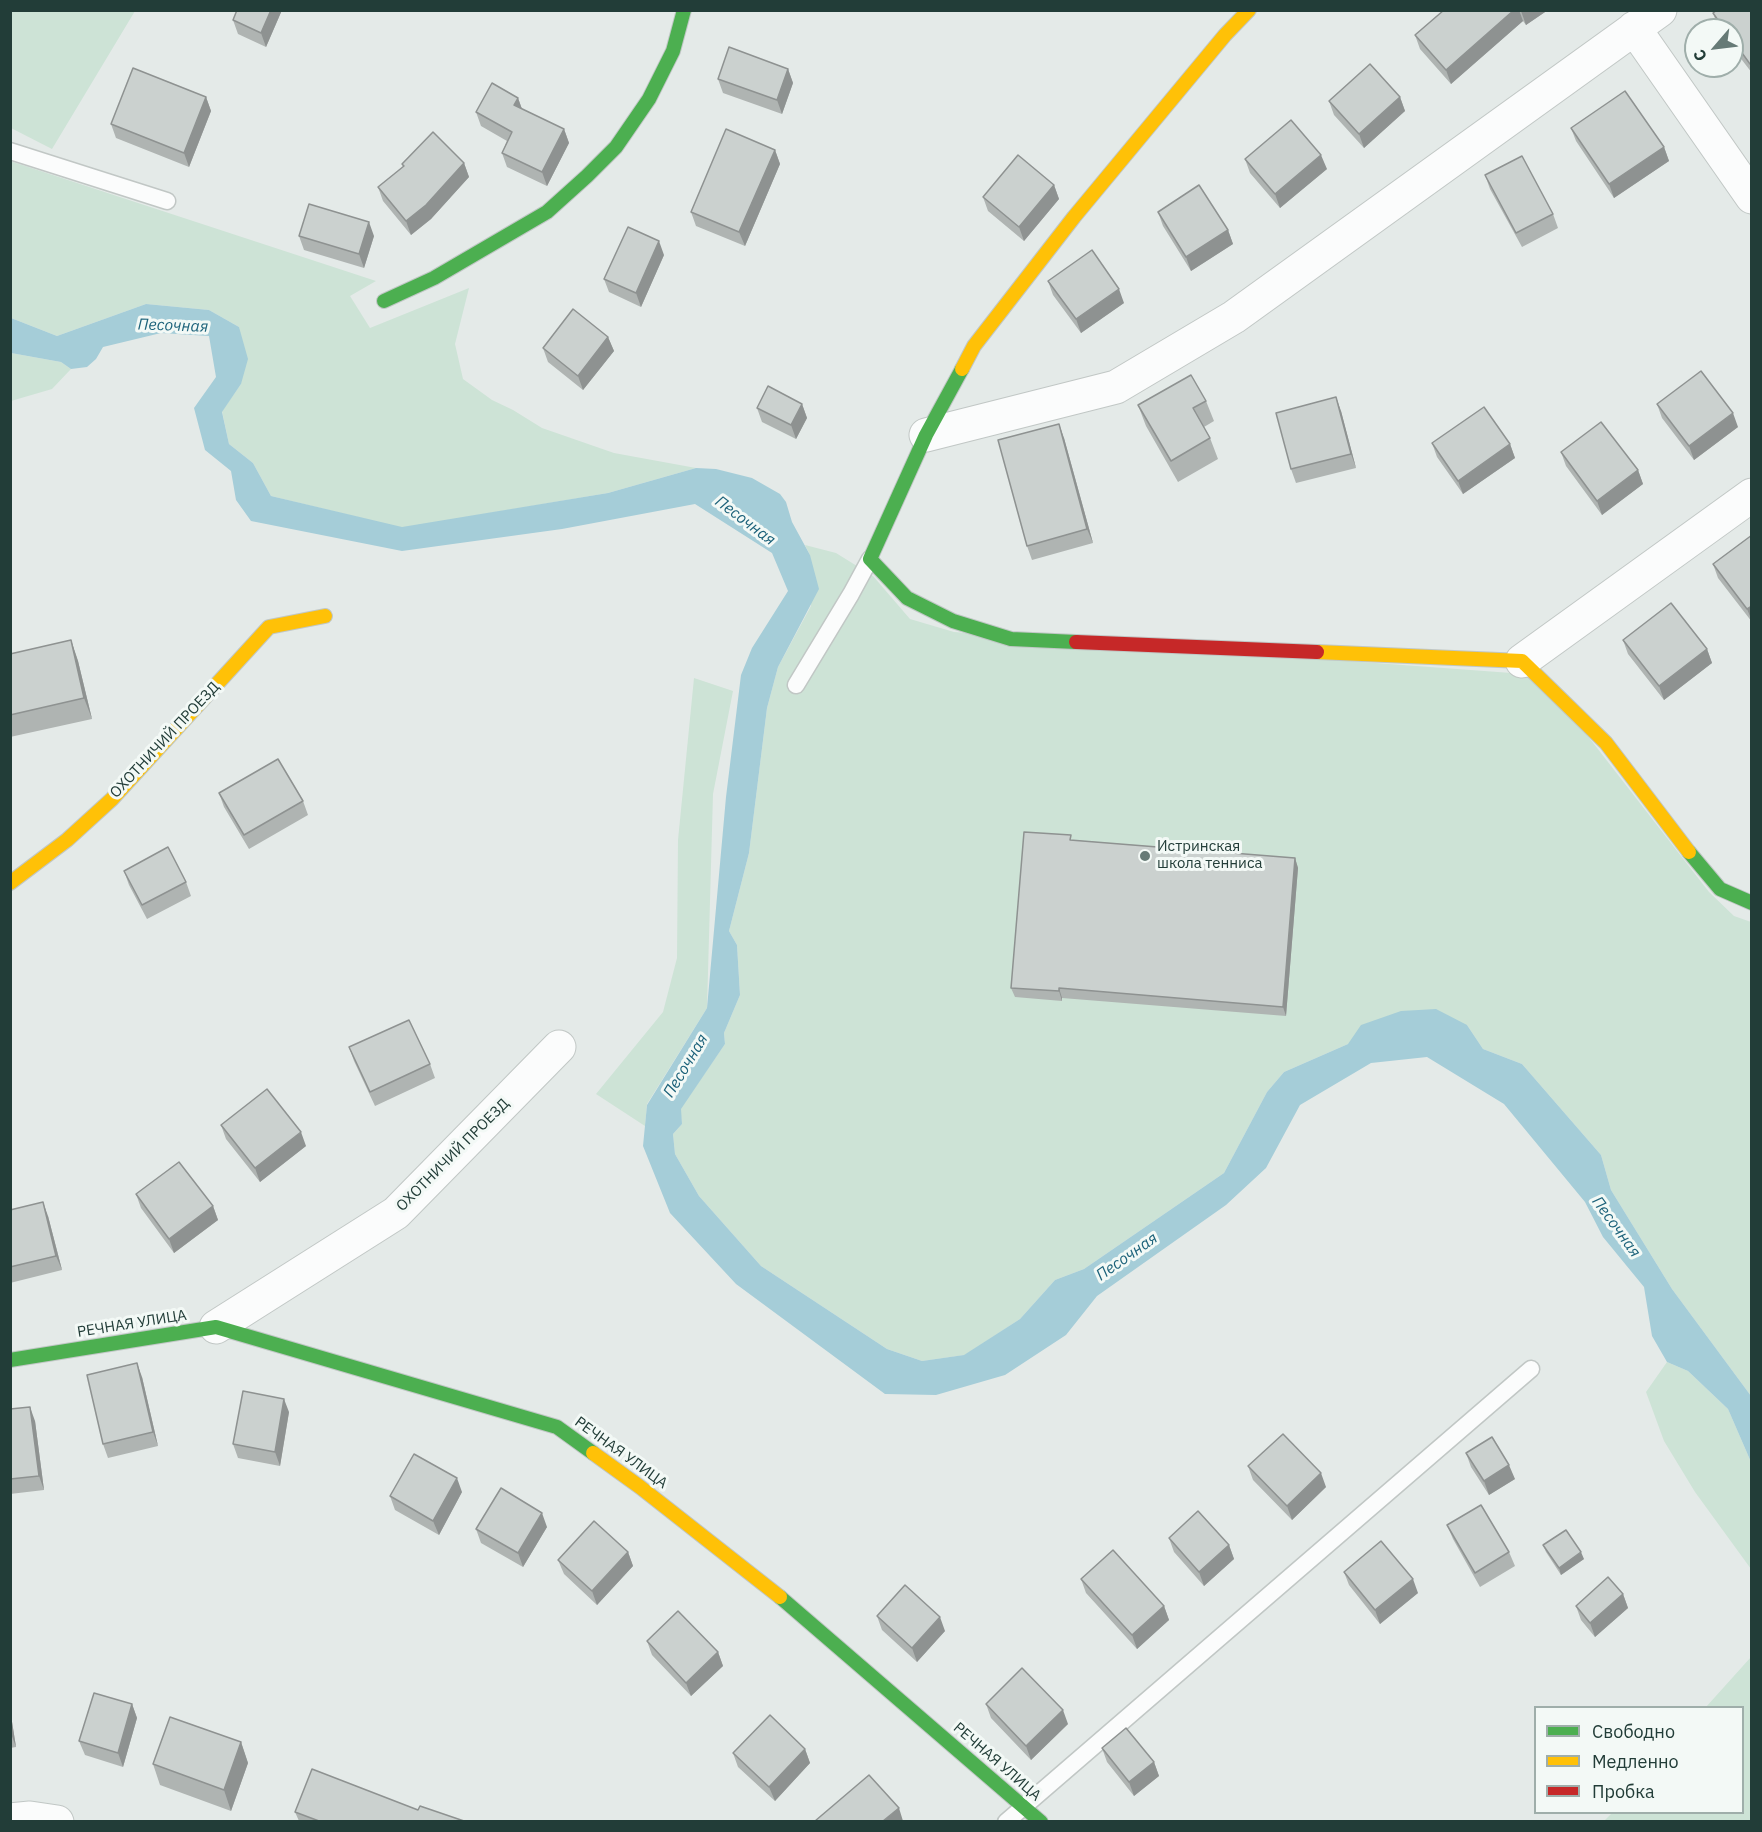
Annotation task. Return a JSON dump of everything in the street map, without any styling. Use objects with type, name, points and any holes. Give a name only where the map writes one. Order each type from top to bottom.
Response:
[{"type":"street","points":[[384,301],[434,278],[547,212],[587,176],[616,147],[649,99],[673,51],[684,10]]},
{"type":"street","points":[[1249,10],[1225,35],[1074,217],[974,346],[926,435],[870,559],[907,598],[953,621],[1011,639],[1522,661],[1752,495]]},
{"type":"street","points":[[926,435],[1116,387],[1234,317],[1647,19],[1752,197]]},
{"type":"street","name":"ОХОТНИЧИЙ ПРОЕЗД","points":[[10,883],[67,840],[112,799],[269,627],[325,616]]},
{"type":"street","points":[[1522,661],[1606,742],[1701,868],[1720,889],[1752,903]]},
{"type":"street","name":"ОХОТНИЧИЙ ПРОЕЗД","points":[[216,1327],[396,1213],[559,1047]]},
{"type":"street","name":"РЕЧНАЯ УЛИЦА","points":[[10,1360],[216,1327],[557,1427],[649,1494],[764,1583],[1041,1821]]},
{"type":"street","points":[[10,1820],[30,1818],[57,1821]]},
{"type":"lane","points":[[10,151],[167,201]]},
{"type":"lane","points":[[796,685],[870,559]]},
{"type":"lane","points":[[1006,1821],[1531,1369]]},
{"type":"green space","points":[[10,11],[135,11],[52,149],[11,128]]},
{"type":"green space","points":[[10,161],[376,281],[350,296],[370,328],[469,288],[455,344],[463,379],[492,400],[542,428],[614,453],[696,468],[608,493],[402,528],[271,496],[253,463],[229,444],[222,411],[241,384],[239,327],[209,310],[146,304],[57,336],[11,318]]},
{"type":"green space","points":[[11,353],[61,362],[71,369],[52,389],[11,401]]},
{"type":"green space","points":[[805,545],[836,553],[873,576],[910,619],[954,632],[1525,674],[1545,681],[1709,892],[1734,916],[1751,922],[1751,1396],[1672,1289],[1611,1190],[1601,1155],[1522,1064],[1483,1049],[1467,1025],[1348,1044],[1284,1072],[1267,1092],[1224,1173],[1084,1269],[1055,1280],[1020,1319],[965,1355],[922,1361],[887,1349],[761,1266],[699,1196],[675,1154],[673,1134],[682,1124],[680,1109],[725,1044],[724,1033],[740,995],[737,945],[729,931],[749,853],[767,708],[778,667],[811,606],[810,555]]},
{"type":"green space","points":[[694,678],[733,691],[713,794],[707,1008],[647,1104],[645,1126],[596,1094],[663,1012],[677,958],[678,840]]},
{"type":"green space","points":[[1667,1362],[1688,1371],[1728,1409],[1751,1462],[1751,1569],[1695,1492],[1664,1441],[1646,1392]]},
{"type":"green space","points":[[1751,1657],[1751,1821],[1604,1821],[1611,1814],[1744,1814],[1744,1706],[1707,1706]]},
{"type":"water","name":"Песочная","points":[[146,304],[209,310],[239,327],[248,359],[241,384],[222,412],[229,444],[253,463],[271,496],[402,527],[608,493],[696,468],[716,469],[752,478],[780,494],[786,502],[792,522],[810,555],[819,589],[778,667],[767,708],[749,853],[729,931],[737,945],[740,995],[724,1033],[725,1044],[681,1109],[682,1124],[673,1134],[675,1154],[699,1196],[761,1266],[887,1349],[922,1361],[964,1355],[1020,1319],[1055,1280],[1084,1269],[1224,1173],[1267,1092],[1284,1072],[1348,1044],[1361,1025],[1401,1011],[1436,1009],[1467,1025],[1483,1049],[1522,1064],[1601,1155],[1611,1190],[1672,1289],[1751,1396],[1751,1462],[1728,1409],[1688,1371],[1667,1362],[1652,1336],[1644,1287],[1603,1237],[1585,1202],[1504,1104],[1427,1057],[1371,1063],[1300,1105],[1266,1168],[1226,1205],[1097,1296],[1066,1335],[1005,1375],[936,1395],[885,1394],[736,1284],[670,1213],[643,1146],[647,1105],[707,1008],[726,797],[741,675],[752,648],[788,591],[772,553],[695,504],[562,529],[402,551],[251,521],[236,500],[231,471],[205,450],[194,408],[216,377],[209,336],[161,333],[103,347],[96,359],[87,367],[71,369],[61,362],[11,353],[11,318],[57,336]]},
{"type":"building","points":[[237,10],[271,10],[261,33],[233,20]]},
{"type":"building","points":[[1444,10],[1514,10],[1446,70],[1415,35]]},
{"type":"building","points":[[1717,10],[1752,10],[1752,63],[1750,64],[1744,56],[1744,18],[1717,18],[1713,13]]},
{"type":"building","points":[[729,47],[788,69],[777,100],[718,79]]},
{"type":"building","points":[[1370,64],[1400,97],[1359,134],[1329,101]]},
{"type":"building","points":[[133,68],[206,97],[184,153],[111,124]]},
{"type":"building","points":[[492,83],[518,98],[514,105],[564,129],[542,172],[502,153],[512,132],[476,112]]},
{"type":"building","points":[[1625,91],[1664,147],[1609,184],[1571,128]]},
{"type":"building","points":[[1291,120],[1321,155],[1275,194],[1245,159]]},
{"type":"building","points":[[726,129],[775,150],[739,232],[691,212]]},
{"type":"building","points":[[433,132],[464,163],[426,205],[406,221],[378,187],[404,166],[402,164]]},
{"type":"building","points":[[1018,155],[1054,185],[1019,227],[983,197]]},
{"type":"building","points":[[1522,156],[1553,214],[1516,233],[1485,175]]},
{"type":"building","points":[[1199,185],[1228,230],[1186,257],[1158,212]]},
{"type":"building","points":[[309,204],[369,222],[359,254],[299,236]]},
{"type":"building","points":[[628,227],[659,241],[636,293],[604,279]]},
{"type":"building","points":[[1092,250],[1119,289],[1076,319],[1048,281]]},
{"type":"building","points":[[573,309],[608,337],[578,376],[543,348]]},
{"type":"building","points":[[1701,371],[1733,413],[1689,446],[1657,404]]},
{"type":"building","points":[[1191,375],[1206,401],[1193,408],[1210,438],[1171,461],[1138,405]]},
{"type":"building","points":[[768,386],[802,404],[791,425],[757,408]]},
{"type":"building","points":[[1336,397],[1351,454],[1291,469],[1276,413]]},
{"type":"building","points":[[1484,407],[1510,444],[1458,481],[1432,443]]},
{"type":"building","points":[[1601,422],[1638,470],[1597,501],[1561,452]]},
{"type":"building","points":[[1059,424],[1087,529],[1027,546],[998,440]]},
{"type":"building","points":[[1752,535],[1752,606],[1747,609],[1713,564]]},
{"type":"building","points":[[1671,603],[1707,649],[1659,686],[1623,640]]},
{"type":"building","points":[[71,640],[84,698],[10,715],[10,654]]},
{"type":"building","points":[[278,759],[303,801],[244,835],[219,793]]},
{"type":"building","points":[[1024,832],[1071,835],[1070,840],[1295,858],[1283,1007],[1059,988],[1059,991],[1011,988]]},
{"type":"building","points":[[168,847],[186,882],[142,905],[124,871]]},
{"type":"building","points":[[409,1020],[430,1064],[370,1092],[349,1047]]},
{"type":"building","points":[[267,1089],[301,1132],[255,1168],[221,1125]]},
{"type":"building","points":[[179,1162],[213,1206],[169,1239],[136,1194]]},
{"type":"building","points":[[43,1202],[56,1256],[10,1267],[10,1210]]},
{"type":"building","points":[[137,1363],[153,1432],[103,1444],[87,1375]]},
{"type":"building","points":[[243,1391],[284,1399],[275,1452],[233,1444]]},
{"type":"building","points":[[30,1407],[39,1476],[10,1479],[10,1409]]},
{"type":"building","points":[[1283,1434],[1321,1473],[1287,1506],[1248,1466]]},
{"type":"building","points":[[1492,1437],[1509,1465],[1484,1481],[1466,1453]]},
{"type":"building","points":[[414,1454],[457,1478],[433,1521],[390,1496]]},
{"type":"building","points":[[501,1488],[542,1513],[518,1553],[476,1529]]},
{"type":"building","points":[[1481,1505],[1509,1552],[1475,1573],[1447,1525]]},
{"type":"building","points":[[1198,1511],[1229,1545],[1199,1572],[1169,1538]]},
{"type":"building","points":[[594,1521],[628,1552],[592,1591],[558,1560]]},
{"type":"building","points":[[1566,1530],[1581,1552],[1559,1568],[1543,1545]]},
{"type":"building","points":[[1381,1541],[1413,1579],[1375,1610],[1344,1572]]},
{"type":"building","points":[[1113,1550],[1164,1606],[1132,1635],[1081,1579]]},
{"type":"building","points":[[1608,1577],[1623,1594],[1590,1623],[1576,1606]]},
{"type":"building","points":[[905,1585],[940,1617],[912,1648],[877,1616]]},
{"type":"building","points":[[678,1611],[718,1652],[686,1683],[647,1641]]},
{"type":"building","points":[[1022,1668],[1063,1710],[1026,1746],[986,1704]]},
{"type":"building","points":[[94,1693],[132,1704],[118,1753],[79,1741]]},
{"type":"building","points":[[770,1715],[805,1749],[769,1787],[733,1753]]},
{"type":"building","points":[[170,1717],[241,1742],[224,1790],[153,1764]]},
{"type":"building","points":[[1126,1728],[1154,1762],[1129,1782],[1102,1748]]},
{"type":"building","points":[[312,1769],[418,1810],[420,1806],[464,1821],[319,1821],[295,1812]]},
{"type":"building","points":[[869,1775],[899,1808],[883,1821],[815,1821]]},
{"type":"traffic: fast","points":[[384,301],[434,278],[547,212],[587,176],[616,147],[649,99],[673,51],[684,10]]},
{"type":"traffic: fast","points":[[962,369],[926,435],[870,559],[907,598],[953,621],[1011,639],[1076,642]]},
{"type":"traffic: fast","points":[[1689,852],[1720,889],[1752,903]]},
{"type":"traffic: fast","points":[[10,1360],[216,1327],[557,1427],[593,1453]]},
{"type":"traffic: fast","points":[[780,1597],[1041,1822]]},
{"type":"traffic: slow","points":[[962,369],[974,346],[1074,217],[1225,35],[1249,10]]},
{"type":"traffic: slow","points":[[10,883],[67,840],[112,799],[269,627],[325,616]]},
{"type":"traffic: slow","points":[[1317,652],[1522,661],[1606,743],[1689,852]]},
{"type":"traffic: slow","points":[[593,1453],[780,1597]]},
{"type":"traffic: jam","points":[[1076,642],[1317,652]]},
{"type":"place","name":"Истринская школа тенниса","points":[[1145,856]]}]
